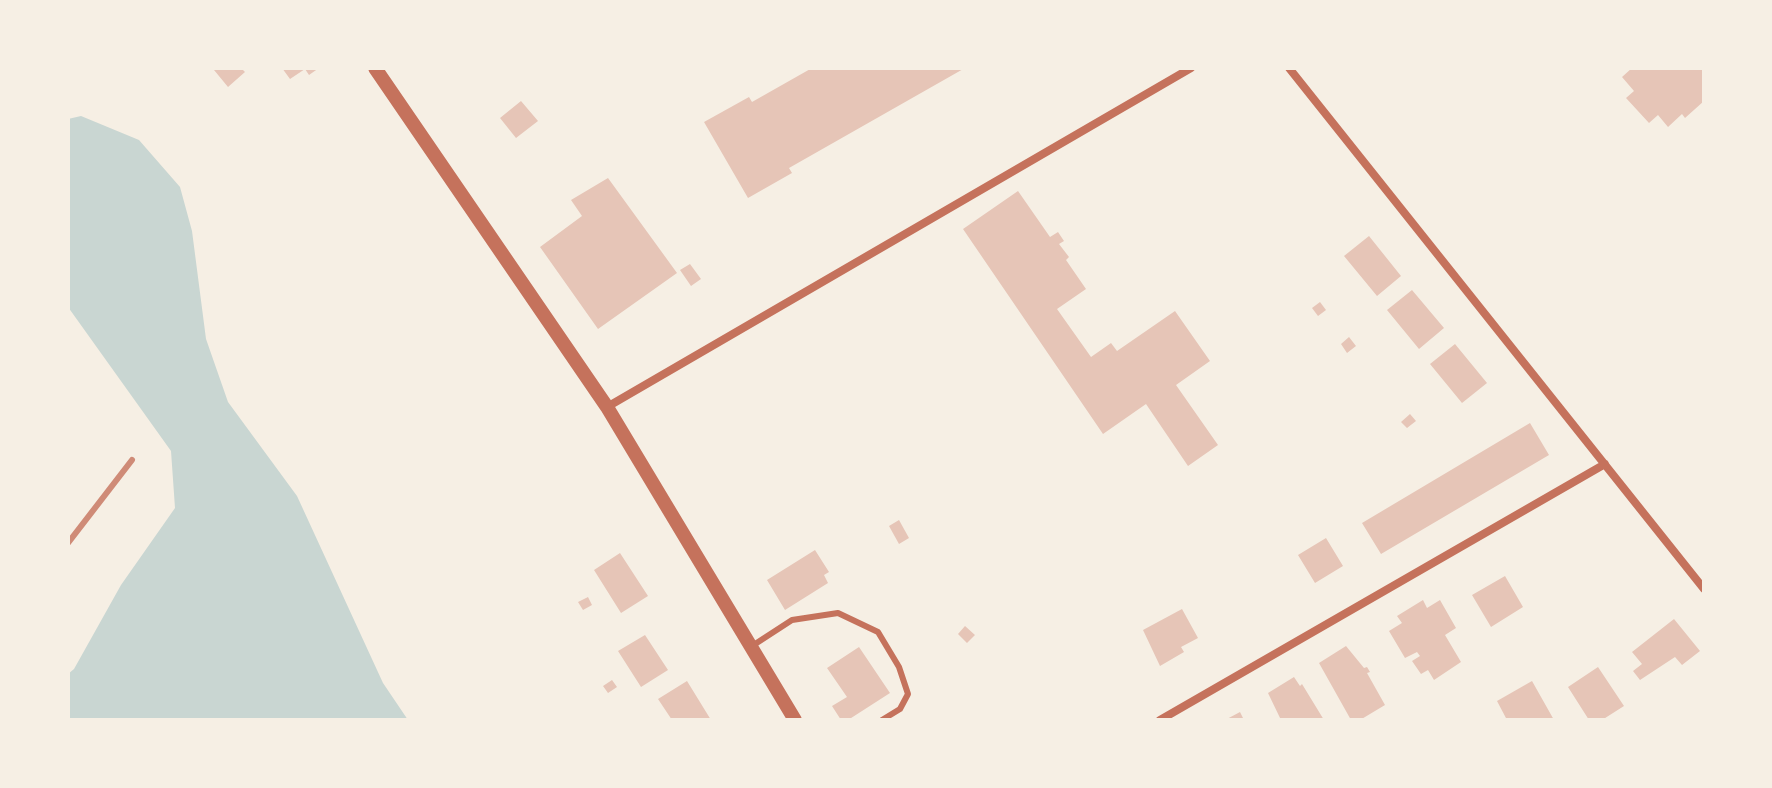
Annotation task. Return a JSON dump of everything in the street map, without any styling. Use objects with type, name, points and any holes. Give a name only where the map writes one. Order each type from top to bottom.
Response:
[{"type":"street","points":[[375,68],[607,407],[795,720]]},
{"type":"street","points":[[607,407],[1191,68]]},
{"type":"street","points":[[1289,68],[1704,589]]},
{"type":"street","points":[[1160,720],[1605,464]]},
{"type":"lane","points":[[749,648],[792,620],[838,613],[878,632],[899,667],[908,694],[900,709],[882,720]]},
{"type":"shaded area","points":[[81,116],[139,140],[180,187],[192,231],[206,339],[228,402],[297,496],[383,683],[408,720],[68,720],[68,674],[74,669],[121,585],[175,508],[171,451],[68,307],[68,119]]},
{"type":"building","points":[[241,68],[245,72],[228,87],[214,70]]},
{"type":"building","points":[[282,68],[319,68],[309,75],[305,69],[290,79]]},
{"type":"building","points":[[812,68],[965,68],[789,168],[792,173],[748,198],[704,122],[749,97],[752,102]]},
{"type":"building","points":[[1632,68],[1704,68],[1704,101],[1685,118],[1682,114],[1668,127],[1658,115],[1649,123],[1626,98],[1634,91],[1622,77]]},
{"type":"building","points":[[521,101],[538,121],[516,138],[500,118]]},
{"type":"building","points":[[608,178],[677,273],[598,329],[540,247],[582,216],[571,200]]},
{"type":"building","points":[[1018,191],[1050,237],[1058,232],[1064,241],[1059,244],[1069,257],[1066,260],[1086,289],[1057,309],[1091,357],[1111,343],[1117,351],[1175,311],[1210,361],[1176,385],[1218,445],[1188,466],[1146,404],[1103,434],[963,229]]},
{"type":"building","points":[[1369,236],[1401,276],[1377,296],[1344,256]]},
{"type":"building","points":[[690,264],[701,279],[691,286],[680,270]]},
{"type":"building","points":[[1412,290],[1444,328],[1419,349],[1387,310]]},
{"type":"building","points":[[1320,302],[1326,310],[1318,316],[1312,308]]},
{"type":"building","points":[[1349,337],[1356,346],[1347,353],[1341,344]]},
{"type":"building","points":[[1455,344],[1487,383],[1462,403],[1430,364]]},
{"type":"building","points":[[1410,414],[1416,421],[1407,428],[1401,422]]},
{"type":"building","points":[[1530,423],[1549,455],[1381,554],[1362,523]]},
{"type":"building","points":[[899,520],[909,538],[899,544],[889,526]]},
{"type":"building","points":[[1326,538],[1343,566],[1315,583],[1298,555]]},
{"type":"building","points":[[815,550],[829,572],[824,575],[828,583],[785,610],[767,580]]},
{"type":"building","points":[[620,553],[648,596],[621,613],[594,570]]},
{"type":"building","points":[[1505,576],[1523,607],[1491,627],[1472,595]]},
{"type":"building","points":[[588,597],[592,605],[583,610],[578,602]]},
{"type":"building","points":[[1423,600],[1427,608],[1440,600],[1456,628],[1445,635],[1461,662],[1434,680],[1428,670],[1421,674],[1412,661],[1420,656],[1417,652],[1405,658],[1389,631],[1402,623],[1397,616]]},
{"type":"building","points":[[1182,609],[1198,638],[1181,647],[1184,652],[1160,666],[1143,630]]},
{"type":"building","points":[[1674,619],[1700,651],[1682,665],[1675,657],[1640,680],[1633,671],[1642,664],[1632,652]]},
{"type":"building","points":[[965,626],[975,635],[967,643],[958,634]]},
{"type":"building","points":[[645,635],[668,670],[641,687],[618,651]]},
{"type":"building","points":[[1346,646],[1364,668],[1367,667],[1370,672],[1367,673],[1385,705],[1360,720],[1351,720],[1319,663]]},
{"type":"building","points":[[859,647],[890,693],[848,720],[841,720],[832,706],[847,697],[827,668]]},
{"type":"building","points":[[1598,667],[1624,706],[1602,720],[1589,720],[1568,687]]},
{"type":"building","points":[[1294,677],[1300,686],[1302,684],[1324,720],[1281,720],[1268,693]]},
{"type":"building","points":[[612,680],[617,687],[608,693],[603,686]]},
{"type":"building","points":[[687,681],[711,720],[672,720],[658,699]]},
{"type":"building","points":[[1532,681],[1554,720],[1507,720],[1497,701]]},
{"type":"building","points":[[1240,712],[1244,720],[1225,720]]},
{"type":"railway","points":[[68,543],[132,460]]}]
